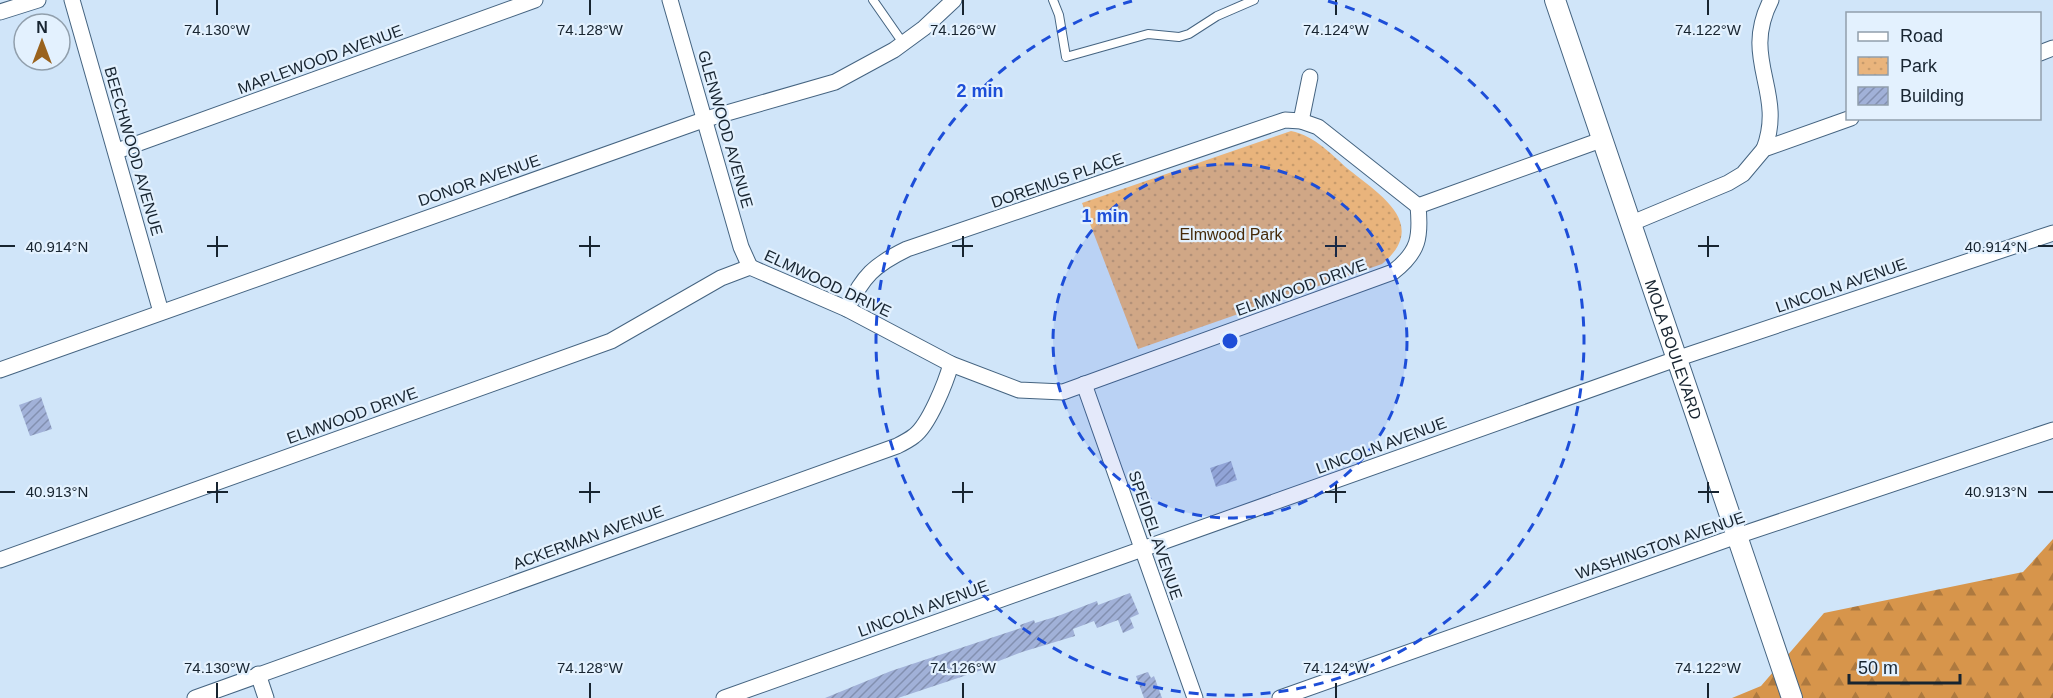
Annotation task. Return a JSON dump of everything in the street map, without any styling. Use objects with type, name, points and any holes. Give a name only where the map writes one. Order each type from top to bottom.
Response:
[{"type":"street","points":[[0,12],[38,0]]},
{"type":"street","name":"BEECHWOOD AVENUE","points":[[72,0],[117,151],[161,312]]},
{"type":"street","name":"MAPLEWOOD AVENUE","points":[[117,151],[535,0]]},
{"type":"street","name":"GLENWOOD AVENUE","points":[[670,0],[741,247],[750,267]]},
{"type":"street","name":"DONOR AVENUE","points":[[0,370],[706,119],[835,82],[868,66],[903,44],[954,0]]},
{"type":"street","name":"MOLA BOULEVARD","points":[[1555,0],[1600,140],[1632,223],[1792,698]]},
{"type":"street","points":[[1632,223],[1728,183],[1749,168],[1764,149],[1770,133],[1772,114],[1759,51],[1760,32],[1771,0]]},
{"type":"street","points":[[1310,77],[1301,121],[1318,128],[1418,206],[1600,140]]},
{"type":"street","name":"DOREMUS PLACE","points":[[847,309],[867,274],[881,261],[907,249],[1285,120],[1301,121]]},
{"type":"street","points":[[1764,149],[1846,120]]},
{"type":"street","name":"ELMWOOD DRIVE","points":[[0,560],[611,340],[721,278],[750,267],[847,309],[951,364],[1019,390],[1063,392],[1393,272],[1407,261],[1420,234],[1418,206]]},
{"type":"street","name":"LINCOLN AVENUE","points":[[724,698],[1676,359],[2053,233]]},
{"type":"street","name":"ACKERMAN AVENUE","points":[[195,698],[897,446],[916,435],[927,419],[946,382],[951,364]]},
{"type":"street","name":"SPEIDEL AVENUE","points":[[1084,384],[1195,698]]},
{"type":"street","name":"WASHINGTON AVENUE","points":[[1280,698],[1737,536],[2053,430]]},
{"type":"street","points":[[258,674],[266,698]]},
{"type":"lane","points":[[873,0],[903,44]]},
{"type":"lane","points":[[1053,0],[1059,15],[1066,57],[1148,34],[1179,37],[1189,34],[1217,16],[1254,0]]},
{"type":"green space","name":"Elmwood Park","points":[[1291,131],[1300,133],[1322,146],[1385,199],[1401,223],[1401,236],[1396,249],[1382,264],[1138,349],[1082,203]]},
{"type":"green space","points":[[2053,539],[2053,698],[1732,698],[1761,686],[1824,613],[2023,572]]},
{"type":"building","points":[[41,397],[52,429],[30,436],[19,405]]},
{"type":"building","points":[[1231,461],[1237,480],[1216,487],[1210,468]]},
{"type":"building","points":[[1130,593],[1139,614],[1130,618],[1134,628],[1123,633],[1118,620],[1097,628],[1094,621],[1073,629],[1075,636],[1022,652],[981,668],[982,670],[898,698],[825,698],[891,671],[1021,628],[1020,625],[1034,620],[1035,623],[1097,601],[1098,605]]},
{"type":"building","points":[[1148,672],[1151,678],[1154,676],[1162,698],[1144,698],[1136,676]]}]
